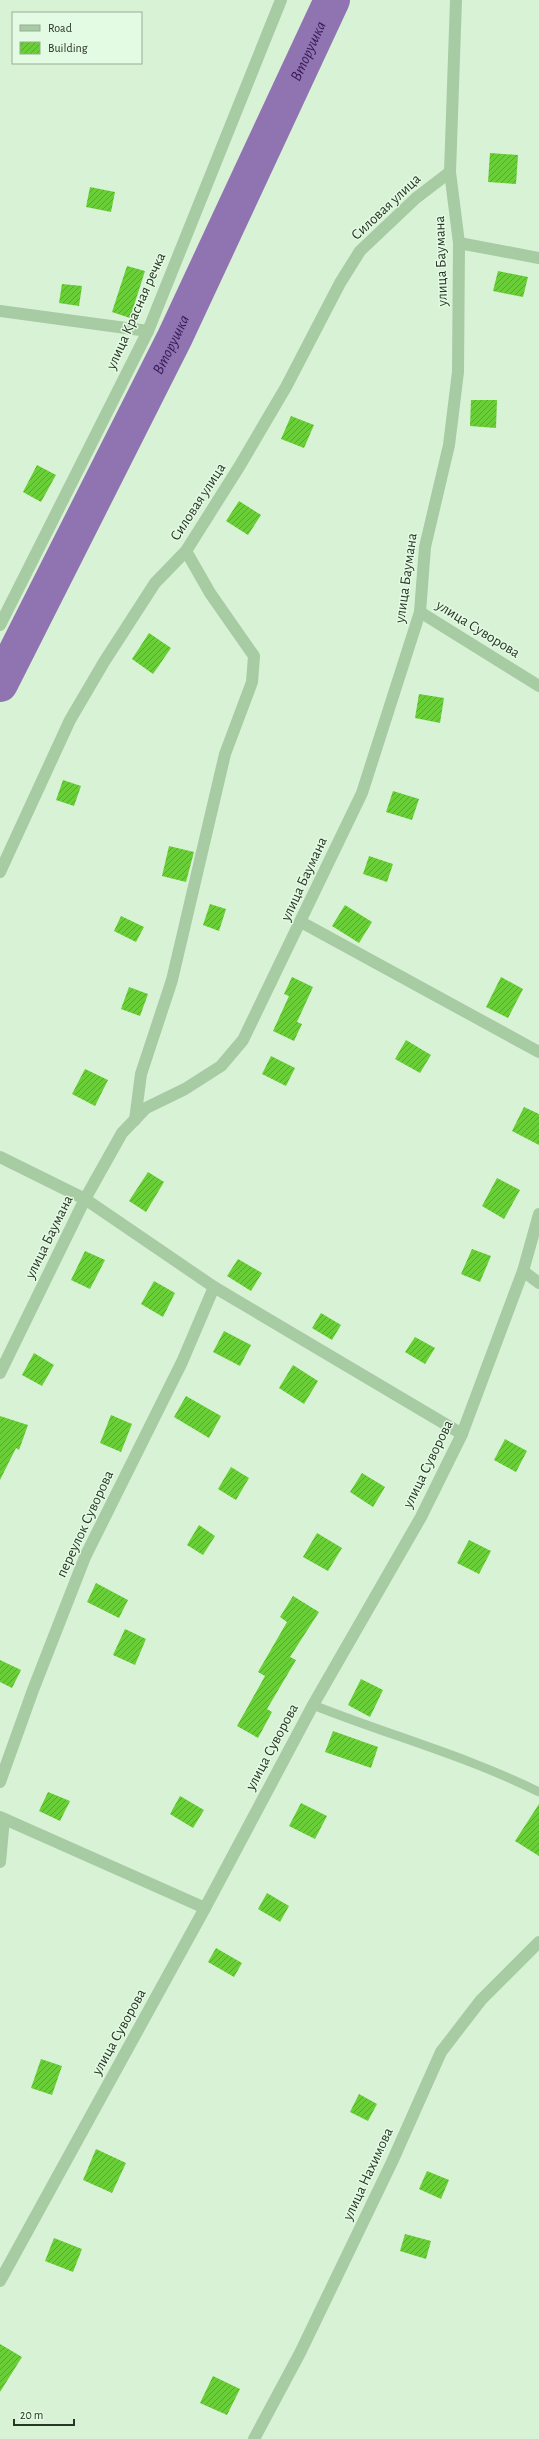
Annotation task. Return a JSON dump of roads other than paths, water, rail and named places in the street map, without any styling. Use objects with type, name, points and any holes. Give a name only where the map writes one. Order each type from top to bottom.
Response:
[{"type":"street","name":"улица Красная речка","points":[[0,625],[148,331],[281,0]]},
{"type":"street","name":"улица Баумана","points":[[0,1373],[85,1199],[122,1133],[146,1108],[185,1089],[221,1066],[243,1040],[362,794],[420,612],[425,547],[448,445],[458,372],[460,243],[450,172],[456,0]]},
{"type":"street","name":"Силовая улица","points":[[0,872],[74,713],[104,662],[156,583],[186,551],[286,387],[340,283],[360,251],[416,198],[450,172]]},
{"type":"street","points":[[460,243],[539,258]]},
{"type":"street","points":[[0,311],[148,331]]},
{"type":"street","points":[[135,1120],[141,1074],[172,980],[225,754],[252,682],[254,656],[210,593],[186,551]]},
{"type":"street","name":"улица Суворова","points":[[420,612],[539,686]]},
{"type":"street","points":[[301,922],[539,1052]]},
{"type":"street","points":[[0,1157],[85,1199],[214,1286],[462,1434]]},
{"type":"street","name":"улица Суворова","points":[[0,2281],[205,1908],[313,1705],[421,1518],[462,1434],[523,1271],[539,1214]]},
{"type":"street","points":[[523,1271],[539,1283]]},
{"type":"street","name":"переулок Суворова","points":[[0,1782],[33,1690],[85,1557],[182,1362],[214,1286]]},
{"type":"street","points":[[0,1862],[2,1818],[205,1908]]},
{"type":"street","name":"улица Нахимова","points":[[254,2439],[300,2354],[392,2162],[441,2052],[480,2000],[539,1942]]},
{"type":"lane","points":[[313,1705],[370,1728],[468,1761],[539,1792]]},
{"type":"waterway","name":"Вторушка","points":[[0,684],[175,337],[332,0]]}]
